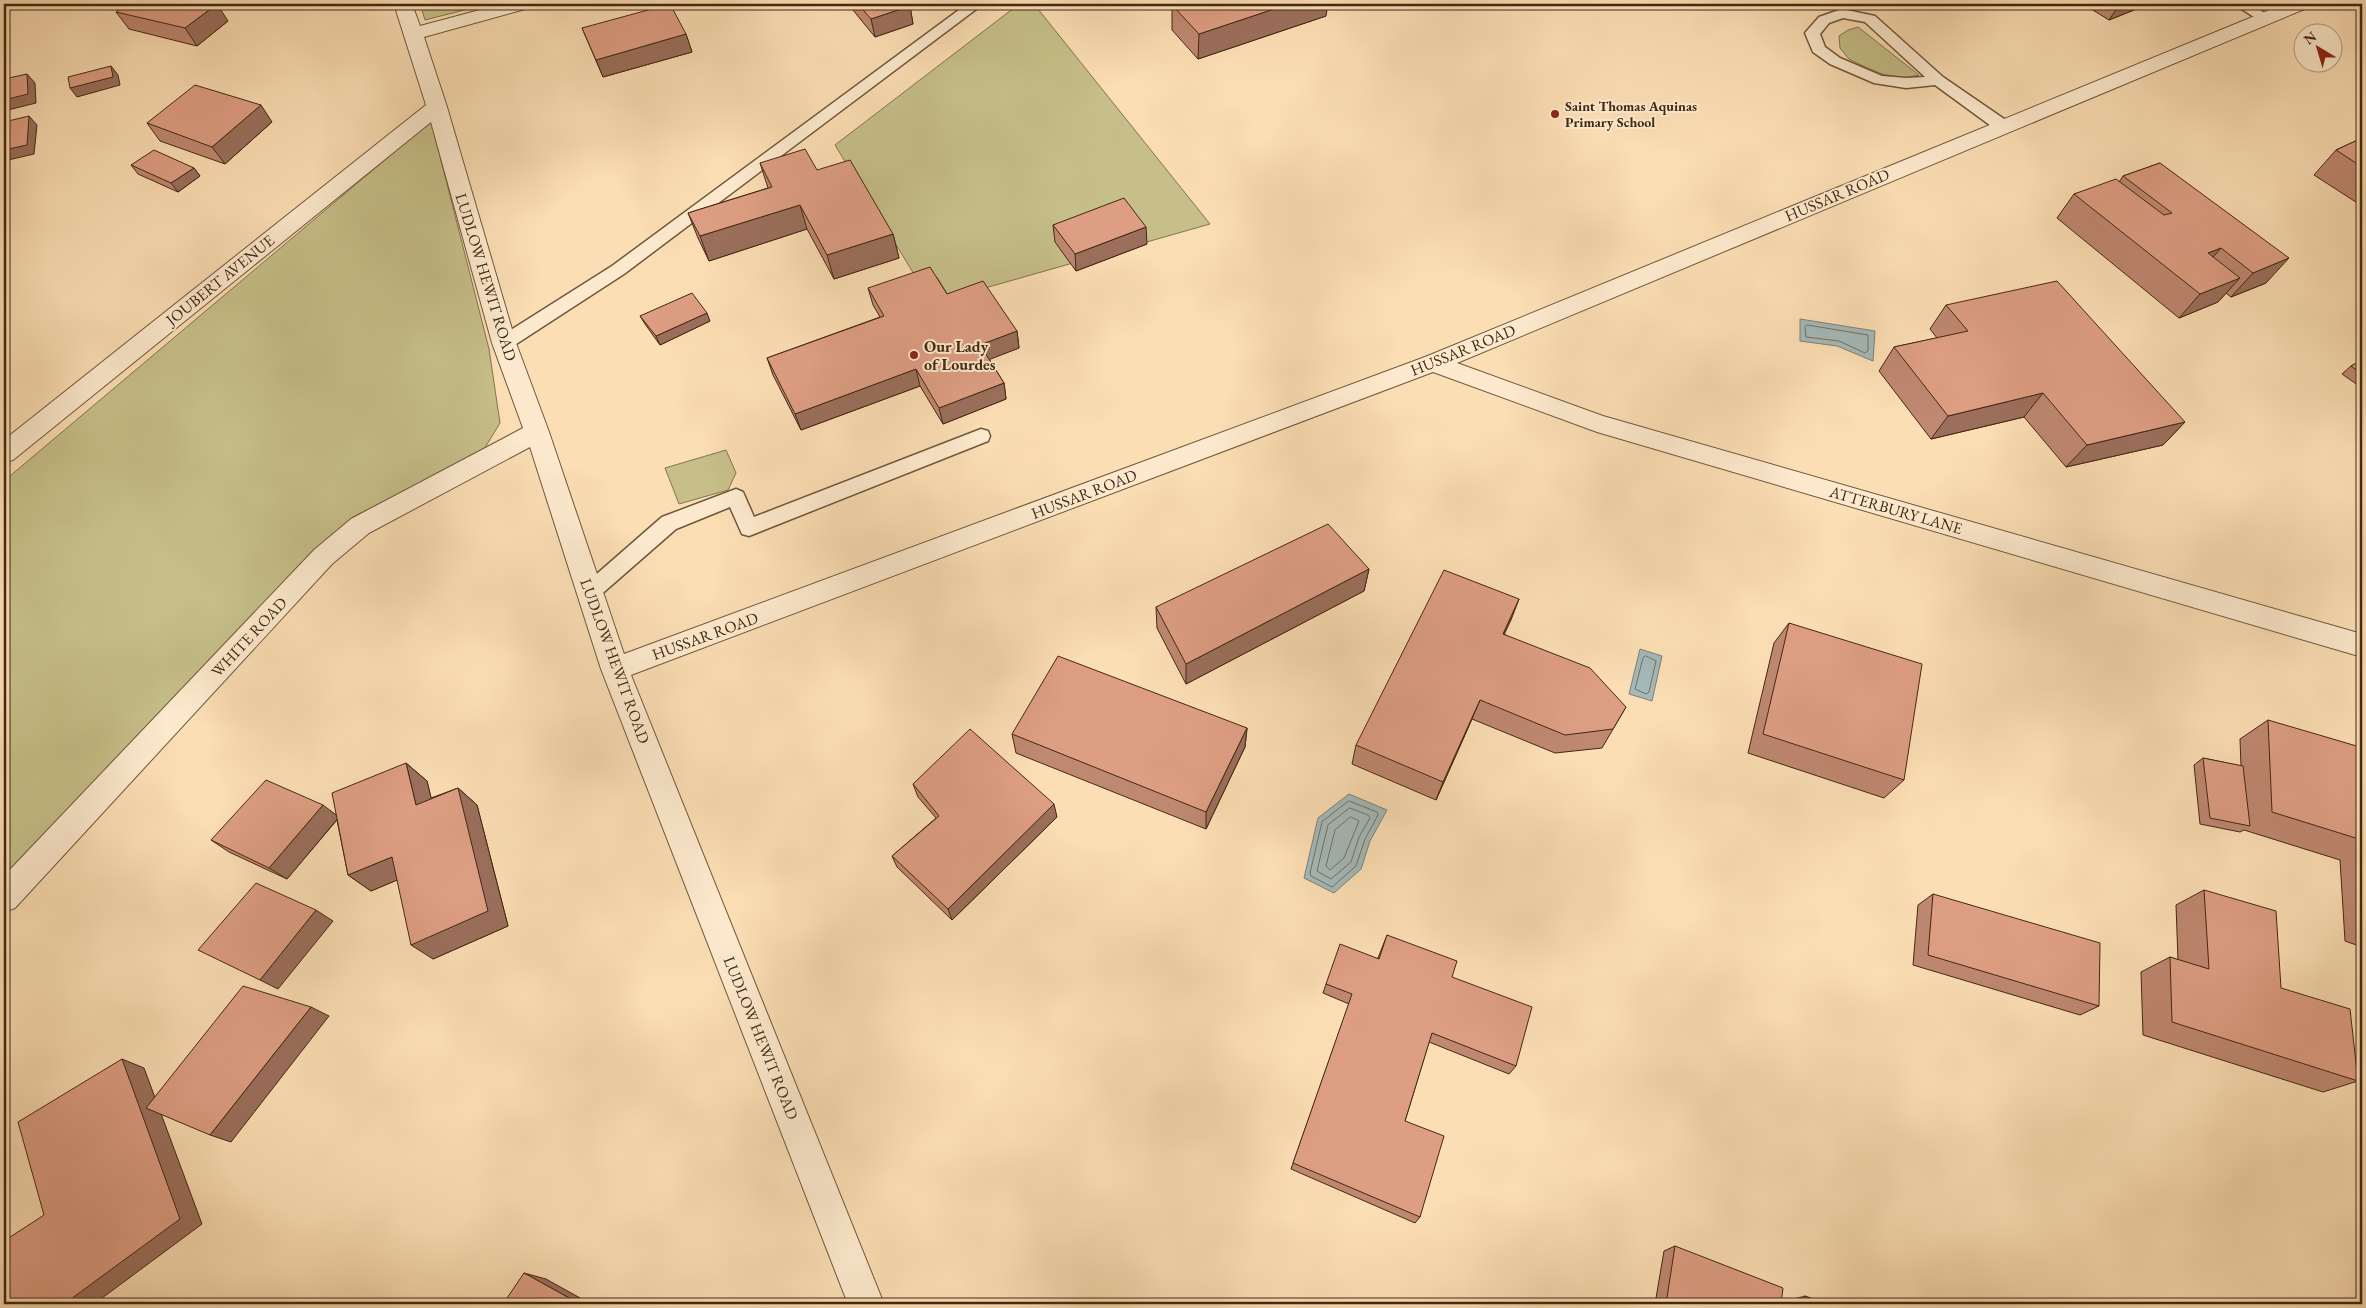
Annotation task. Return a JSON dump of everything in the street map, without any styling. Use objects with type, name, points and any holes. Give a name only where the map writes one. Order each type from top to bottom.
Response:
[{"type":"street","name":"LUDLOW HEWIT ROAD","points":[[403,4],[437,107],[504,343],[537,432],[616,669],[866,1304]]},
{"type":"street","points":[[413,34],[522,4]]},
{"type":"street","name":"HUSSAR ROAD","points":[[616,669],[1432,363],[2300,4]]},
{"type":"street","name":"JOUBERT AVENUE","points":[[4,453],[437,107]]},
{"type":"street","name":"ATTERBURY LANE","points":[[1432,363],[1597,423],[2362,646]]},
{"type":"street","name":"WHITE ROAD","points":[[4,898],[323,557],[360,526],[537,432]]},
{"type":"lane","points":[[504,343],[618,270],[976,4]]},
{"type":"lane","points":[[2241,4],[2265,18]]},
{"type":"lane","points":[[1938,80],[1906,83],[1879,80],[1835,61],[1818,49],[1812,33],[1824,20],[1842,13],[1870,19],[1938,80],[2004,127]]},
{"type":"lane","points":[[590,592],[669,523],[736,498],[749,528],[981,436]]},
{"type":"shaded area","points":[[420,4],[488,4],[425,20]]},
{"type":"shaded area","points":[[1019,4],[1034,4],[1210,224],[950,298],[937,277],[920,284],[835,145]]},
{"type":"shaded area","points":[[1858,27],[1919,75],[1903,78],[1882,74],[1849,59],[1840,48],[1839,36],[1848,30]]},
{"type":"shaded area","points":[[431,121],[489,349],[500,423],[483,451],[353,517],[321,547],[4,883],[4,481]]},
{"type":"shaded area","points":[[726,450],[736,473],[728,490],[679,504],[665,468]]},
{"type":"water","points":[[1800,319],[1875,331],[1873,361],[1837,346],[1800,341]]},
{"type":"water","points":[[1640,649],[1662,656],[1652,701],[1629,694]]},
{"type":"water","points":[[1349,794],[1387,810],[1370,841],[1361,869],[1334,893],[1304,878],[1318,818]]},
{"type":"building","points":[[127,4],[217,4],[185,28],[116,12]]},
{"type":"building","points":[[670,4],[686,34],[596,60],[582,28]]},
{"type":"building","points":[[858,4],[908,4],[910,6],[871,19]]},
{"type":"building","points":[[1289,4],[1199,34],[1172,5]]},
{"type":"building","points":[[111,66],[113,77],[70,88],[68,77]]},
{"type":"building","points":[[27,74],[28,94],[4,100],[4,79]]},
{"type":"building","points":[[195,85],[261,105],[212,147],[147,123]]},
{"type":"building","points":[[29,116],[27,145],[4,150],[4,122]]},
{"type":"building","points":[[2362,138],[2362,167],[2336,150]]},
{"type":"building","points":[[805,149],[817,170],[850,160],[893,234],[827,255],[800,205],[700,236],[688,213],[772,187],[760,163]]},
{"type":"building","points":[[154,150],[194,168],[171,183],[131,165]]},
{"type":"building","points":[[2160,163],[2289,258],[2253,273],[2221,248],[2208,253],[2240,278],[2200,294],[2074,194],[2116,179],[2164,215],[2172,213],[2123,176]]},
{"type":"building","points":[[1124,198],[1146,227],[1075,254],[1053,225]]},
{"type":"building","name":"Our Lady of Lourdes","points":[[930,267],[947,294],[983,281],[1017,331],[980,345],[1004,383],[939,408],[916,369],[795,414],[767,358],[884,316],[868,288]]},
{"type":"building","points":[[2057,281],[2185,422],[2087,445],[2043,393],[1948,416],[1894,347],[1968,331],[1946,305]]},
{"type":"building","points":[[692,293],[707,313],[656,336],[640,316]]},
{"type":"building","points":[[2362,360],[2362,374],[2351,366]]},
{"type":"building","points":[[1328,524],[1369,569],[1186,664],[1156,607]]},
{"type":"building","points":[[1444,570],[1519,599],[1503,634],[1590,668],[1626,707],[1613,729],[1565,735],[1480,700],[1443,782],[1356,745]]},
{"type":"building","points":[[1789,623],[1922,664],[1904,780],[1763,734]]},
{"type":"building","points":[[1058,656],[1247,728],[1206,812],[1012,734]]},
{"type":"building","points":[[2268,720],[2360,747],[2362,769],[2362,840],[2272,812]]},
{"type":"building","points":[[970,729],[1054,804],[948,909],[892,856],[939,816],[913,784]]},
{"type":"building","points":[[2203,758],[2243,766],[2250,826],[2210,818]]},
{"type":"building","points":[[406,763],[416,805],[458,788],[488,911],[411,945],[392,857],[348,875],[332,793]]},
{"type":"building","points":[[266,780],[323,805],[269,868],[211,840]]},
{"type":"building","points":[[256,883],[316,910],[260,980],[198,950]]},
{"type":"building","points":[[2204,890],[2276,911],[2281,988],[2350,1009],[2358,1081],[2172,1022],[2170,957],[2209,969]]},
{"type":"building","points":[[1933,894],[2100,943],[2099,1006],[1928,955]]},
{"type":"building","points":[[1387,935],[1457,961],[1452,977],[1532,1007],[1516,1066],[1432,1033],[1405,1121],[1444,1136],[1420,1217],[1293,1163],[1352,994],[1326,984],[1340,944],[1379,959]]},
{"type":"building","points":[[243,986],[311,1007],[210,1135],[146,1108]]},
{"type":"building","points":[[122,1059],[180,1219],[64,1304],[4,1304],[4,1241],[44,1215],[18,1122]]},
{"type":"building","points":[[1675,1246],[1783,1288],[1781,1304],[1666,1304]]},
{"type":"building","points":[[524,1273],[580,1304],[503,1304]]},
{"type":"building","points":[[1805,1296],[1826,1304],[1805,1304]]},
{"type":"place","name":"Saint Thomas Aquinas Primary School","points":[[1555,114]]},
{"type":"place","name":"Our Lady of Lourdes","points":[[914,355]]}]
